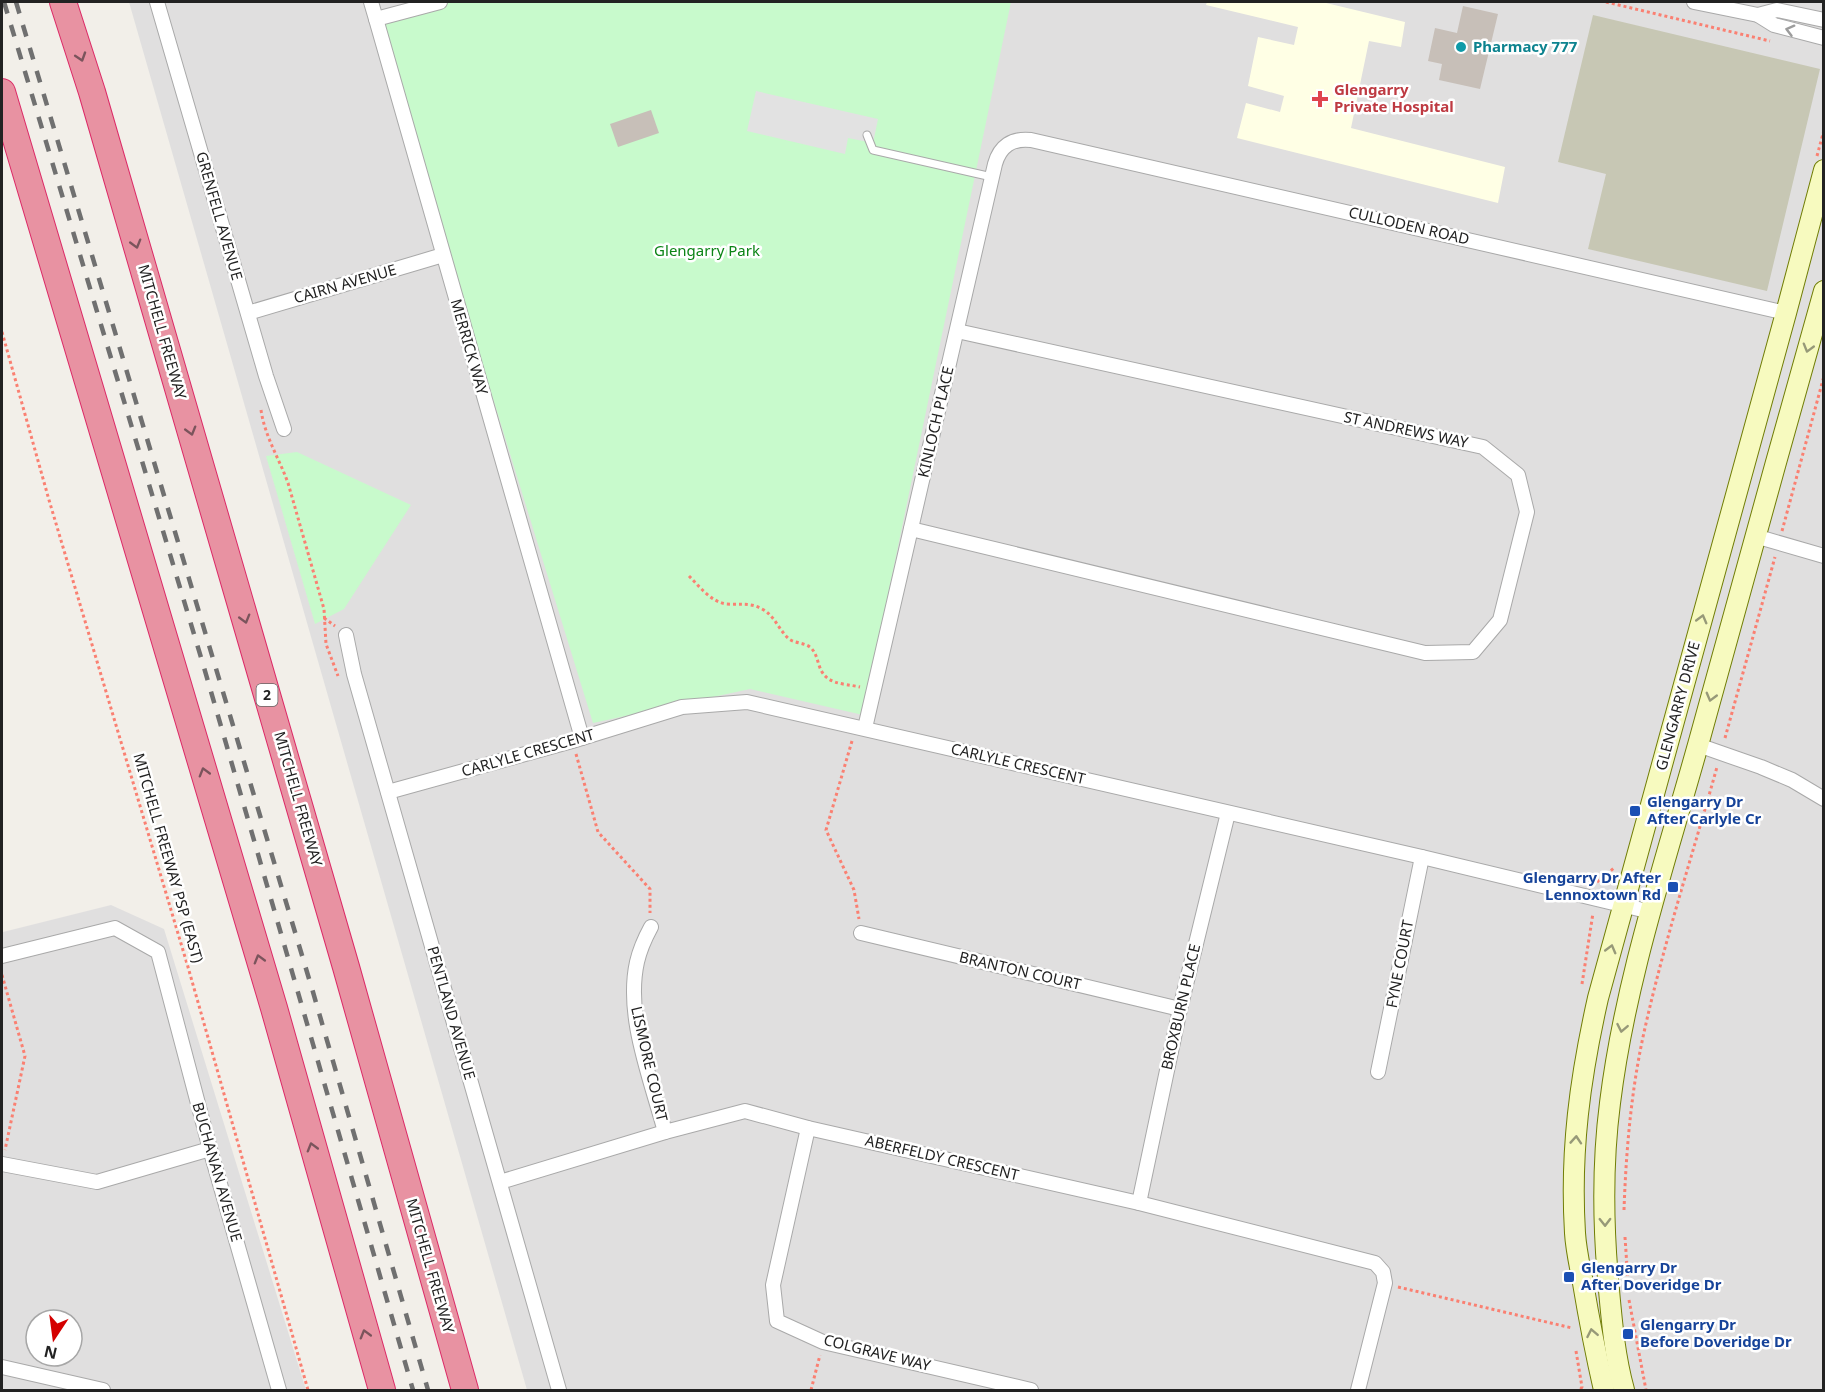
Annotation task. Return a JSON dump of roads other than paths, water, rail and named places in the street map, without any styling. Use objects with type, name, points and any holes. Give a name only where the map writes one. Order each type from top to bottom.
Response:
[{"type":"highway","name":"MITCHELL FREEWAY","points":[[63,2],[92,92],[336,932],[465,1390]]},
{"type":"highway","points":[[2,92],[274,1008],[382,1390]]},
{"type":"main road","name":"GLENGARRY DRIVE","points":[[1604,1390],[1576,1240],[1574,1168],[1577,1112],[1584,1064],[1598,998],[1824,170]]},
{"type":"main road","name":"GLENGARRY DRIVE","points":[[1624,1390],[1614,1342],[1606,1257],[1604,1176],[1610,1104],[1623,1021],[1651,912],[1824,291]]},
{"type":"street","name":"GRENFELL AVENUE","points":[[157,2],[284,429]]},
{"type":"street","name":"MERRICK WAY","points":[[370,2],[577,740]]},
{"type":"street","points":[[376,19],[440,2]]},
{"type":"street","points":[[1694,2],[1758,15],[1774,26],[1824,38]]},
{"type":"street","points":[[1758,15],[1777,10],[1824,20]]},
{"type":"street","name":"KINLOCH PLACE","points":[[861,727],[874,690],[997,156],[1001,149],[1015,141],[1031,140]]},
{"type":"street","name":"CULLODEN ROAD","points":[[1031,140],[1786,313]]},
{"type":"street","name":"CAIRN AVENUE","points":[[248,313],[442,255]]},
{"type":"street","name":"ST ANDREWS WAY","points":[[911,529],[1425,653],[1473,652],[1500,620],[1527,512],[1518,476],[1483,447],[957,331]]},
{"type":"street","points":[[1755,536],[1824,556]]},
{"type":"street","name":"PENTLAND AVENUE","points":[[346,635],[354,674],[559,1390]]},
{"type":"street","name":"CARLYLE CRESCENT","points":[[388,792],[577,740],[682,707],[747,702],[1651,912]]},
{"type":"street","points":[[1698,745],[1761,766],[1792,780],[1824,799]]},
{"type":"street","name":"BROXBURN PLACE","points":[[1139,1203],[1180,1009],[1228,813]]},
{"type":"street","name":"FYNE COURT","points":[[1378,1072],[1422,857]]},
{"type":"street","name":"LISMORE COURT","points":[[651,927],[637,963],[634,1001],[638,1030],[665,1131]]},
{"type":"street","name":"BUCHANAN AVENUE","points":[[2,956],[115,928],[158,952],[275,1390]]},
{"type":"street","name":"BRANTON COURT","points":[[861,933],[1180,1009]]},
{"type":"street","name":"ABERFELDY CRESCENT","points":[[500,1182],[665,1131],[745,1111],[808,1128],[1139,1203],[1375,1263],[1384,1278],[1358,1390]]},
{"type":"street","name":"COLGRAVE WAY","points":[[808,1128],[773,1285],[777,1321],[823,1342],[1031,1390]]},
{"type":"street","points":[[2,1164],[97,1182],[210,1149]]},
{"type":"street","points":[[2,1367],[103,1390]]},
{"type":"lane","points":[[867,135],[873,150],[992,177]]},
{"type":"railway","points":[[4,2],[203,664],[413,1390]]},
{"type":"railway","points":[[16,2],[313,992],[428,1390]]},
{"type":"place","name":"Pharmacy 777","points":[[1461,47]]},
{"type":"place","name":"Glengarry Private Hospital","points":[[1320,99]]},
{"type":"place","name":"Glengarry Dr After Carlyle Cr","points":[[1635,811]]},
{"type":"place","name":"Glengarry Dr After Lennoxtown Rd","points":[[1673,887]]},
{"type":"place","name":"Glengarry Dr After Doveridge Dr","points":[[1569,1277]]},
{"type":"place","name":"Glengarry Dr Before Doveridge Dr","points":[[1628,1334]]},
{"type":"park label","name":"Glengarry Park","points":[[707,251]]}]
